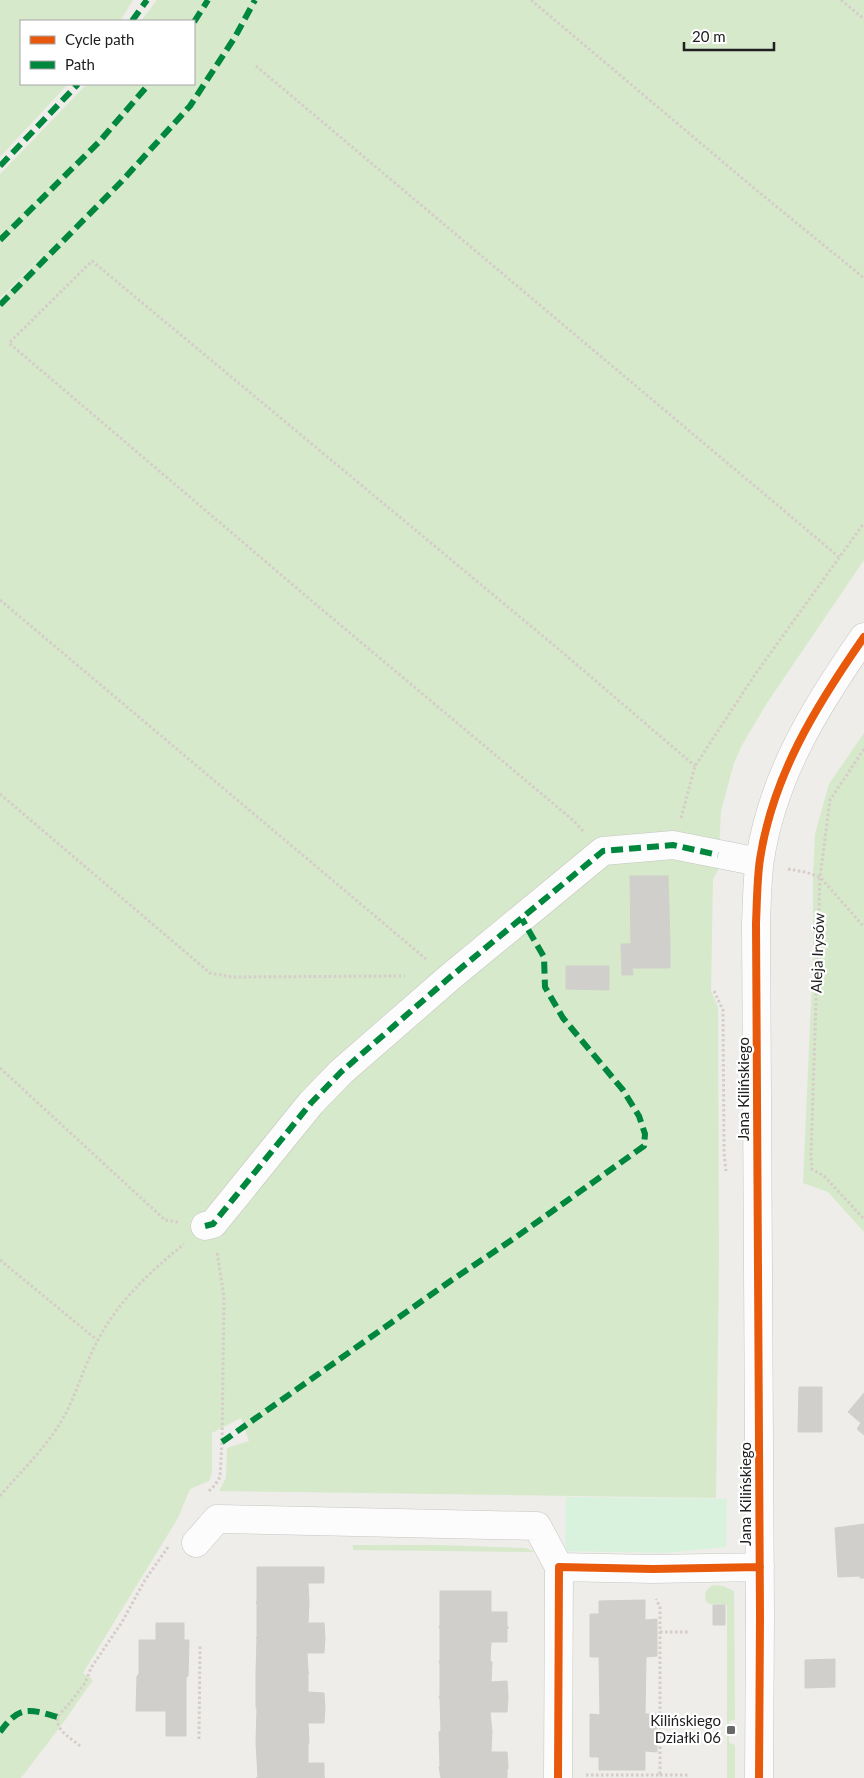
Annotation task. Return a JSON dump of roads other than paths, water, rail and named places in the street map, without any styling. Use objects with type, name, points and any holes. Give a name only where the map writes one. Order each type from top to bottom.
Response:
[{"type":"street","name":"Jana Kilińskiego","points":[[759,1778],[760,1567],[756,933],[759,862],[773,801],[791,757],[829,687],[864,637]]},
{"type":"street","points":[[209,1225],[312,1102],[341,1072],[449,978],[603,851],[673,844],[718,855],[759,862]]},
{"type":"street","points":[[183,1543],[217,1520],[536,1526],[559,1567],[558,1778]]},
{"type":"street","name":"Jana Kilińskiego","points":[[559,1567],[688,1569],[760,1567]]},
{"type":"place","name":"Kilińskiego Działki 06","points":[[731,1730]]}]
